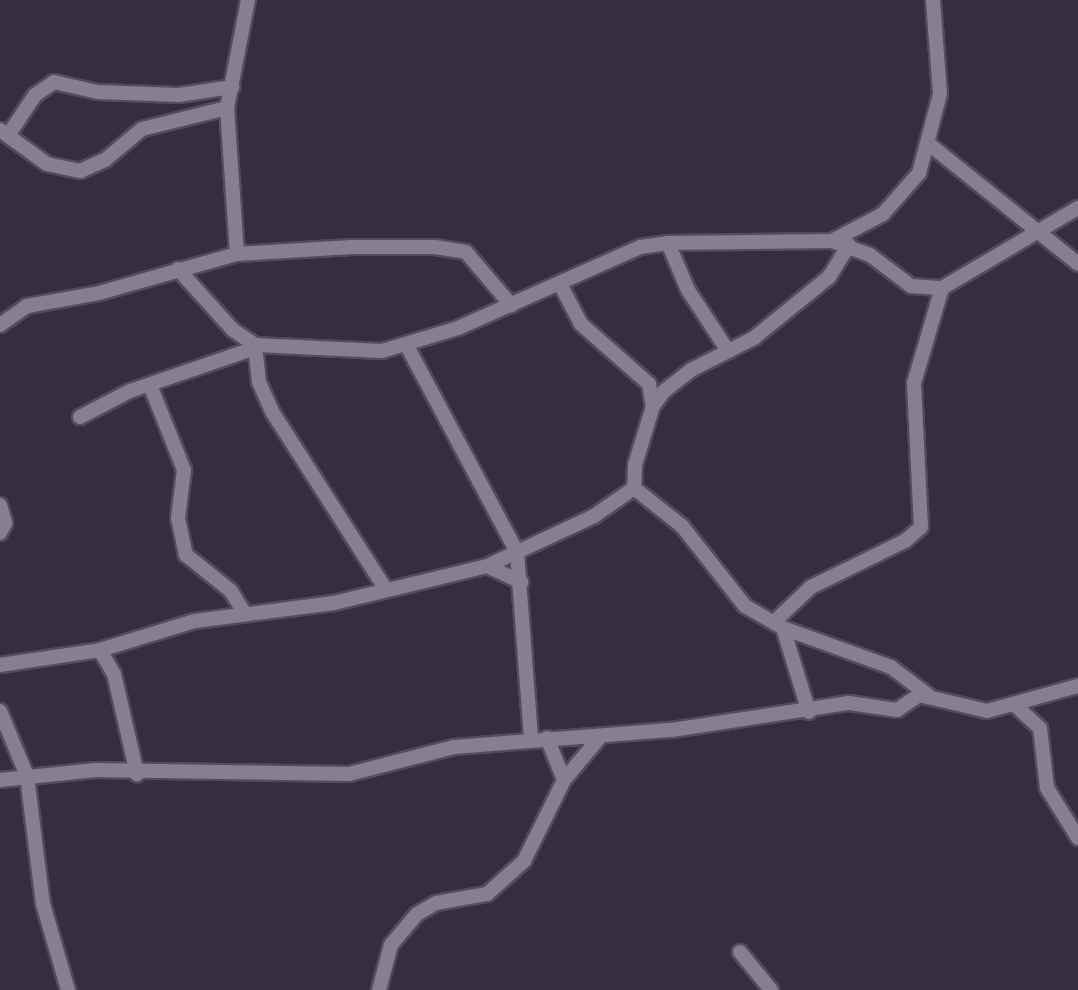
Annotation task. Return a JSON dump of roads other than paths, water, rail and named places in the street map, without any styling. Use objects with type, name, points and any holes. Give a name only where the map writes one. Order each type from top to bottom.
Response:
[{"type":"street","points":[[237,254],[227,108],[248,0]]},
{"type":"street","points":[[832,241],[862,228],[900,198],[919,173],[929,144],[940,94],[933,0]]},
{"type":"street","points":[[227,108],[142,129],[105,160],[80,171],[47,164],[5,132],[34,95],[54,82],[98,92],[179,95],[232,87]]},
{"type":"street","points":[[929,144],[1078,264]]},
{"type":"street","points":[[80,417],[150,385],[255,347],[352,351],[407,346],[511,305],[640,247],[668,243],[832,241],[849,246],[911,286],[942,288],[1078,208]]},
{"type":"street","points":[[668,243],[688,290],[728,351]]},
{"type":"street","points":[[653,406],[691,370],[754,338],[829,277],[849,246]]},
{"type":"street","points":[[0,325],[27,306],[99,293],[237,254],[352,248],[466,252],[489,275],[511,305]]},
{"type":"street","points":[[178,269],[233,330],[255,347],[259,382],[273,413],[385,588]]},
{"type":"street","points":[[0,665],[100,650],[243,611],[334,603],[385,588],[487,566],[608,508],[634,488],[635,465],[653,406],[649,384],[581,324],[560,284]]},
{"type":"street","points":[[778,625],[811,587],[905,541],[921,527],[914,383],[942,288]]},
{"type":"street","points":[[407,346],[518,552],[531,739]]},
{"type":"street","points":[[150,385],[184,470],[178,518],[186,555],[231,591],[243,611]]},
{"type":"street","points":[[634,488],[682,526],[745,606],[778,625],[891,667],[932,698]]},
{"type":"street","points":[[0,505],[5,523],[0,533]]},
{"type":"street","points":[[487,566],[521,582]]},
{"type":"street","points":[[778,625],[809,711]]},
{"type":"street","points":[[100,650],[114,674],[137,774]]},
{"type":"street","points":[[0,780],[95,770],[137,774],[214,768],[349,774],[420,752],[531,739],[600,737],[849,704],[897,710],[919,695],[987,711],[1078,686]]},
{"type":"street","points":[[1015,705],[1040,728],[1047,788],[1072,814],[1078,838]]},
{"type":"street","points":[[0,711],[27,776],[43,904],[68,990]]},
{"type":"street","points":[[379,990],[392,945],[417,914],[436,903],[487,894],[524,861],[564,780],[600,737]]},
{"type":"street","points":[[547,738],[564,780]]},
{"type":"street","points":[[740,952],[771,990]]}]
